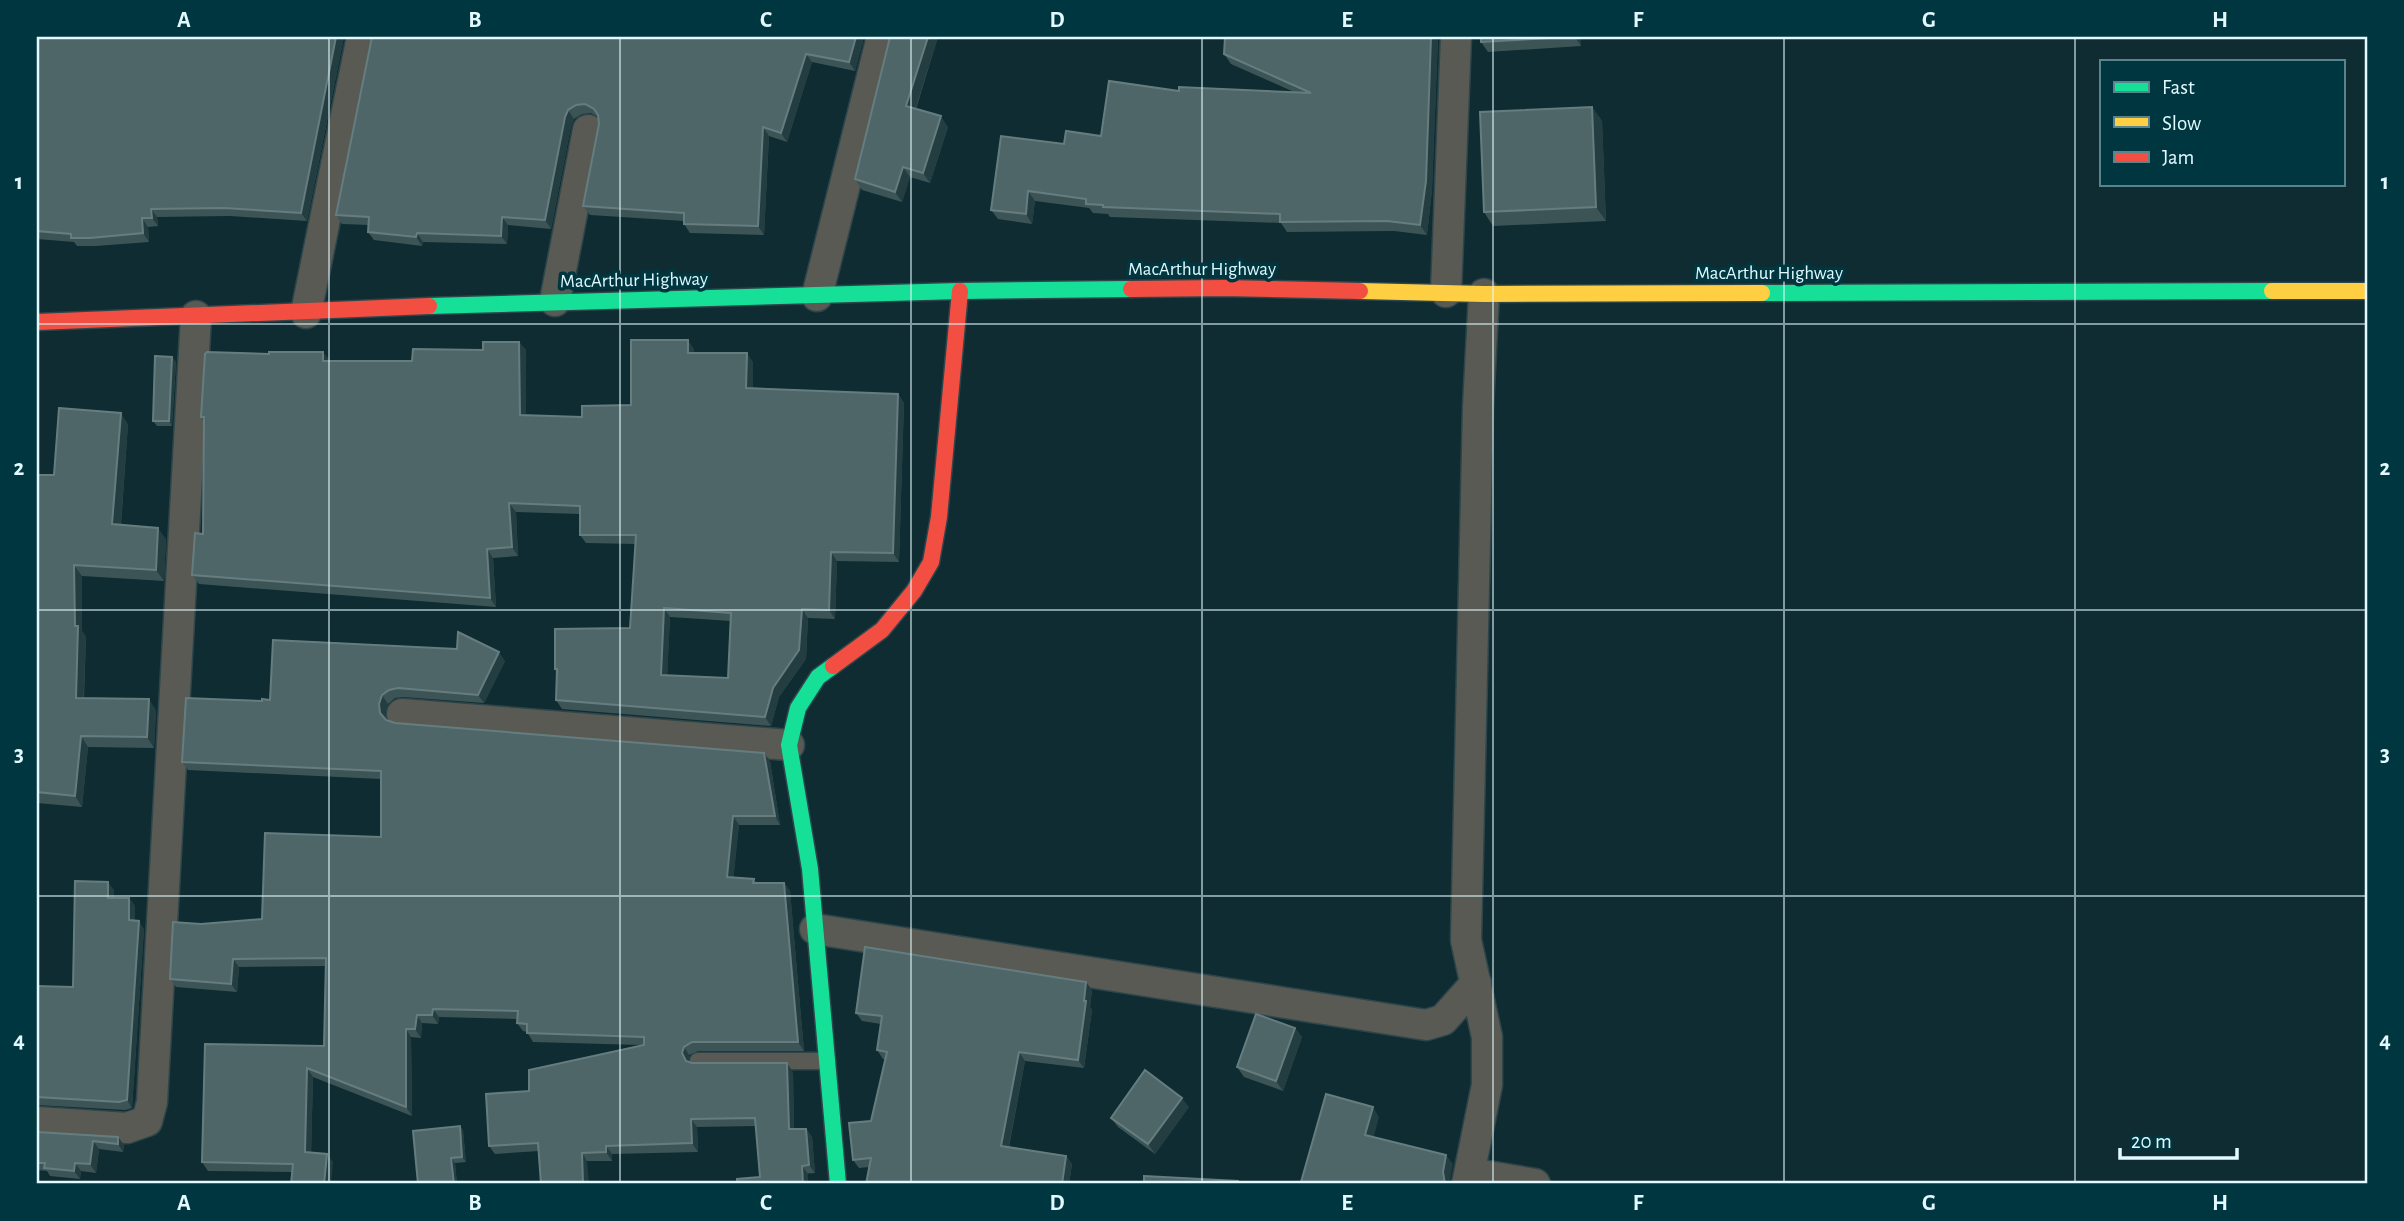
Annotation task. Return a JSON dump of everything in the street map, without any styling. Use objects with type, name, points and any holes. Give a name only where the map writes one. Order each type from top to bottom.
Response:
[{"type":"main road","name":"MacArthur Highway","points":[[37,322],[555,301],[960,291],[1223,288],[1484,294],[2367,291]]},
{"type":"main road","points":[[838,1184],[810,869],[789,745],[799,708],[818,677],[882,630],[914,591],[931,562],[939,517],[960,291]]},
{"type":"street","points":[[306,313],[362,37]]},
{"type":"street","points":[[817,296],[882,37]]},
{"type":"street","points":[[1446,292],[1456,37]]},
{"type":"street","points":[[555,301],[588,130]]},
{"type":"street","points":[[1484,294],[1478,407],[1466,940],[1486,1037],[1487,1085],[1468,1179],[1535,1184]]},
{"type":"street","points":[[37,1122],[127,1128],[147,1121],[152,1102],[196,316]]},
{"type":"street","points":[[402,714],[789,745]]},
{"type":"street","points":[[815,929],[1426,1025],[1444,1020],[1476,983]]},
{"type":"lane","points":[[698,1061],[827,1061]]},
{"type":"building","points":[[37,37],[336,37],[301,213],[224,208],[151,209],[152,218],[142,218],[143,233],[71,238],[71,234],[37,231]]},
{"type":"building","points":[[372,37],[856,37],[849,62],[806,54],[781,133],[763,127],[758,226],[684,224],[684,213],[583,206],[599,124],[594,109],[585,104],[568,110],[565,117],[545,220],[502,217],[501,236],[417,233],[416,237],[368,232],[369,217],[336,215]]},
{"type":"building","points":[[890,37],[928,37],[906,106],[941,116],[923,173],[903,167],[895,192],[855,179]]},
{"type":"building","points":[[1225,37],[1431,37],[1426,181],[1420,225],[1387,221],[1280,222],[1280,214],[1103,207],[1086,204],[1086,199],[1028,191],[1026,214],[991,210],[1001,136],[1064,144],[1066,131],[1101,136],[1109,81],[1179,91],[1179,87],[1311,93],[1224,54]]},
{"type":"building","points":[[1481,37],[1568,37],[1481,42]]},
{"type":"building","points":[[1592,107],[1596,207],[1484,212],[1480,112]]},
{"type":"building","points":[[631,340],[688,340],[688,353],[747,353],[746,388],[898,394],[893,553],[831,552],[829,610],[802,609],[799,650],[773,688],[765,717],[556,700],[555,629],[630,628],[636,535],[580,535],[580,506],[509,503],[512,547],[487,549],[490,598],[192,575],[195,533],[203,534],[204,417],[201,417],[207,352],[323,352],[323,361],[412,361],[413,349],[483,350],[483,342],[519,342],[520,415],[582,417],[582,406],[631,405]],"holes":[[[664,608],[731,613],[728,678],[661,675]]]},
{"type":"building","points":[[155,356],[172,357],[169,421],[153,421]]},
{"type":"building","points":[[59,408],[121,413],[112,524],[158,528],[156,570],[74,565],[75,626],[78,626],[76,698],[149,699],[147,737],[81,736],[75,796],[37,792],[37,475],[54,475]]},
{"type":"building","points":[[458,632],[499,652],[478,695],[398,688],[389,690],[382,695],[379,704],[380,713],[386,720],[395,723],[764,753],[775,816],[733,816],[727,877],[754,879],[753,883],[784,883],[798,1042],[692,1042],[684,1047],[682,1053],[686,1061],[692,1063],[787,1063],[789,1129],[806,1129],[809,1165],[802,1166],[803,1184],[737,1184],[737,1179],[760,1177],[755,1118],[691,1119],[692,1143],[606,1146],[606,1152],[582,1153],[583,1184],[541,1184],[538,1143],[489,1146],[486,1094],[529,1091],[529,1070],[644,1045],[644,1037],[527,1033],[527,1024],[517,1023],[518,1011],[433,1009],[432,1015],[417,1015],[415,1029],[406,1029],[406,1107],[307,1068],[305,1152],[327,1154],[324,1184],[291,1184],[293,1164],[202,1162],[205,1044],[324,1046],[326,958],[233,959],[231,984],[170,979],[173,922],[201,924],[262,919],[265,833],[381,837],[381,771],[182,762],[186,698],[270,700],[273,640],[457,649]]},
{"type":"building","points":[[75,881],[108,882],[108,898],[129,898],[129,920],[139,921],[127,1100],[119,1102],[37,1097],[37,986],[73,987]]},
{"type":"building","points":[[865,947],[1086,982],[1078,1060],[1019,1052],[1001,1146],[1066,1156],[1062,1184],[866,1184],[871,1158],[853,1160],[849,1123],[871,1121],[887,1052],[877,1050],[882,1016],[856,1013]]},
{"type":"building","points":[[1256,1014],[1295,1028],[1276,1081],[1237,1067]]},
{"type":"building","points":[[1145,1070],[1182,1098],[1148,1144],[1111,1118]]},
{"type":"building","points":[[1326,1094],[1373,1107],[1365,1135],[1446,1155],[1443,1172],[1445,1184],[1301,1182]]},
{"type":"building","points":[[460,1126],[462,1157],[451,1158],[454,1184],[418,1184],[413,1131]]},
{"type":"building","points":[[37,1132],[118,1137],[118,1144],[93,1141],[90,1164],[75,1163],[74,1171],[44,1168],[45,1163],[37,1163]]},
{"type":"building","points":[[1144,1176],[1238,1181],[1238,1184],[1144,1184]]},
{"type":"traffic: fast","points":[[429,306],[960,291],[1131,289]]},
{"type":"traffic: fast","points":[[1762,293],[2272,291]]},
{"type":"traffic: fast","points":[[833,666],[818,677],[798,708],[789,745],[810,869],[838,1184]]},
{"type":"traffic: slow","points":[[1360,291],[1484,294],[1762,293]]},
{"type":"traffic: slow","points":[[2272,291],[2367,291]]},
{"type":"traffic: jam","points":[[1131,289],[1360,291]]},
{"type":"traffic: jam","points":[[833,666],[882,630],[914,591],[931,562],[939,517],[960,291]]},
{"type":"traffic: jam","points":[[37,322],[429,306]]}]
